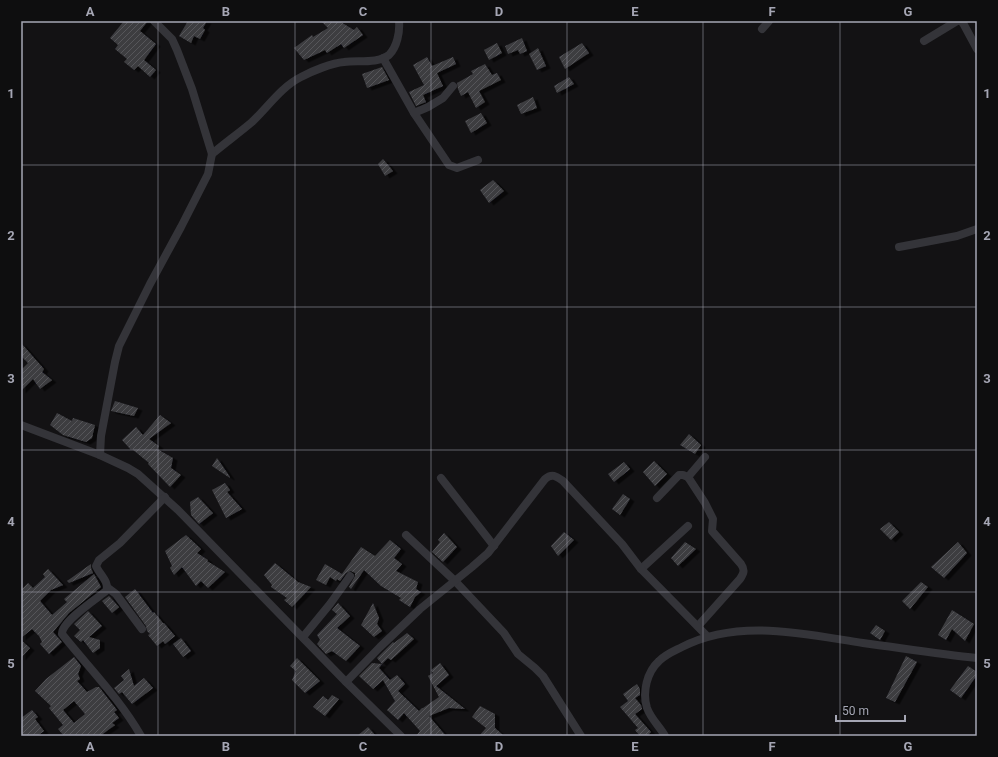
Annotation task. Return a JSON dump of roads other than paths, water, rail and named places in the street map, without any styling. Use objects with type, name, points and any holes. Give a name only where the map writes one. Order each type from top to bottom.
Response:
[{"type":"street","points":[[100,455],[101,436],[119,346],[208,174],[212,154],[192,89],[177,50],[172,40],[154,21]]},
{"type":"street","points":[[212,154],[252,122],[278,95],[300,77],[343,62],[383,58],[392,51],[396,45],[399,31],[399,21]]},
{"type":"street","points":[[762,29],[769,21]]},
{"type":"street","points":[[924,41],[958,21],[963,23],[977,49]]},
{"type":"street","points":[[383,58],[414,113],[449,164],[457,168],[478,160]]},
{"type":"street","points":[[414,113],[443,98],[453,86]]},
{"type":"street","points":[[899,247],[957,236],[977,229]]},
{"type":"street","points":[[21,425],[100,455],[138,474],[164,497],[401,736]]},
{"type":"street","points":[[688,477],[705,457]]},
{"type":"street","points":[[346,682],[420,609],[472,567],[494,546],[545,479],[552,475],[563,481],[622,544],[641,569],[708,636]]},
{"type":"street","points":[[657,498],[679,475],[688,477],[705,503],[713,519],[712,531],[744,569],[744,574],[740,579],[698,626]]},
{"type":"street","points":[[441,478],[494,546]]},
{"type":"street","points":[[142,629],[116,594],[108,588],[107,583],[96,566],[99,560],[120,543],[164,497]]},
{"type":"street","points":[[641,569],[688,526]]},
{"type":"street","points":[[406,536],[455,581],[504,633],[518,654],[543,676],[581,736]]},
{"type":"street","points":[[303,637],[330,604],[350,576]]},
{"type":"street","points":[[108,588],[65,625],[62,634],[115,698],[142,736]]},
{"type":"street","points":[[664,735],[647,707],[646,690],[649,672],[664,656],[689,643],[708,636],[747,631],[789,632],[977,658]]}]
